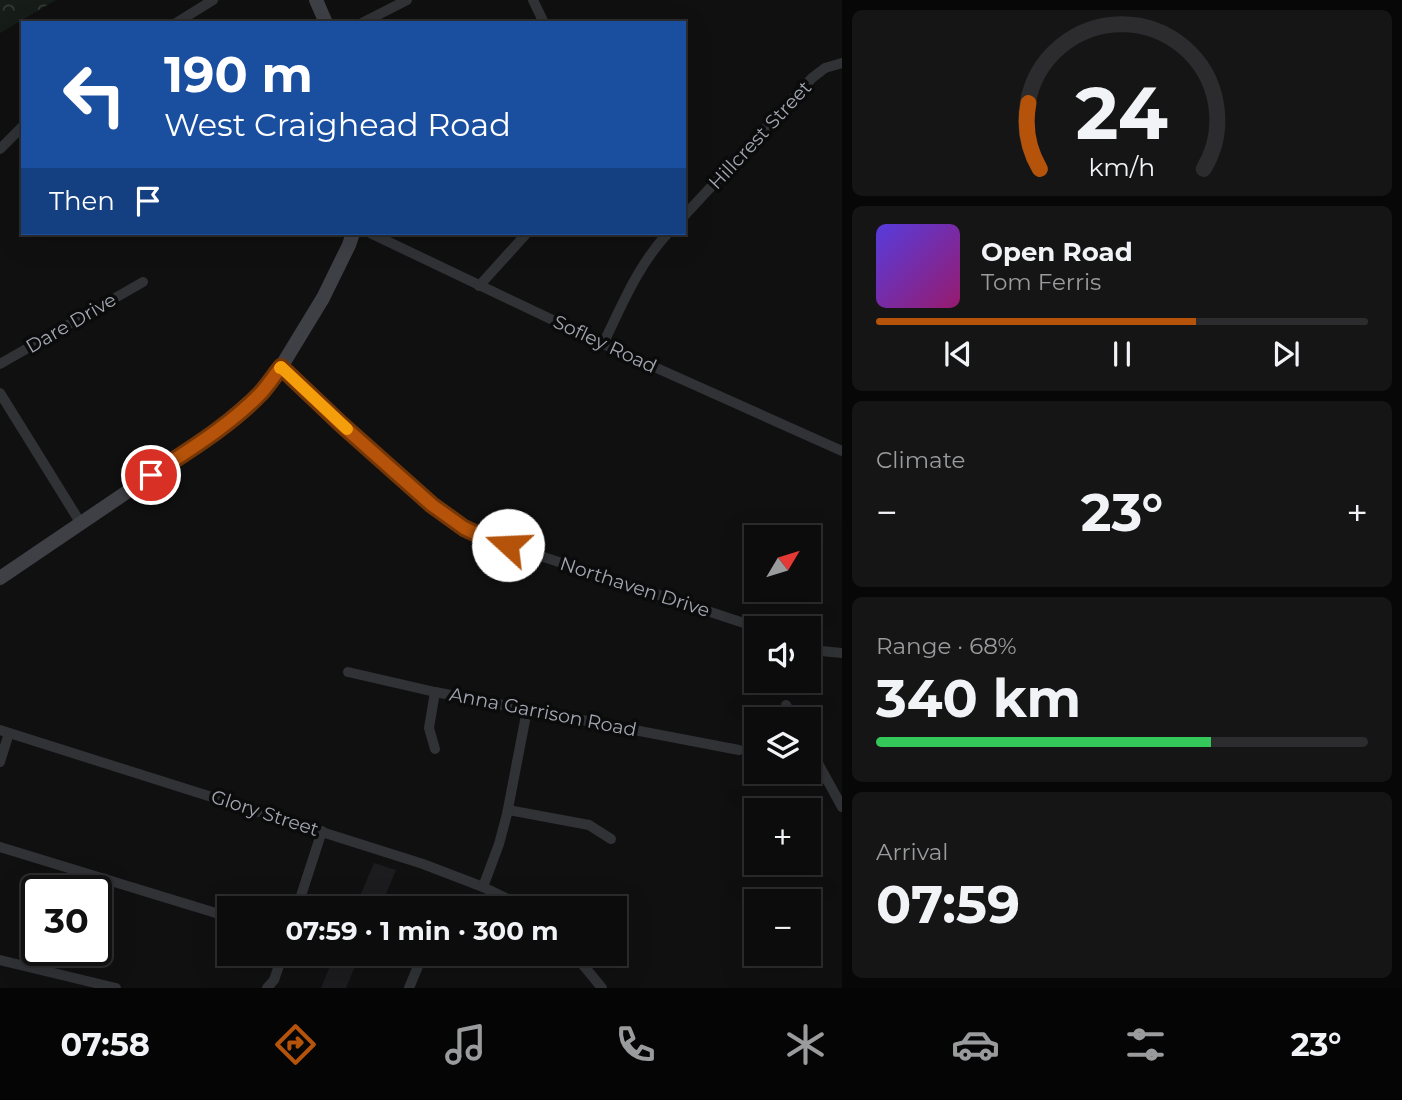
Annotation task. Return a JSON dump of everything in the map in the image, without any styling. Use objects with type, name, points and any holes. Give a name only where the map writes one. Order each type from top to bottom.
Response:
[{"type":"street","points":[[179,21],[212,0]]},
{"type":"street","points":[[316,0],[325,21]]},
{"type":"street","points":[[366,21],[407,0]]},
{"type":"street","points":[[533,0],[543,21]]},
{"type":"street","name":"Hillcrest Street","points":[[686,213],[812,78],[825,68],[842,63]]},
{"type":"street","points":[[0,149],[21,128]]},
{"type":"street","points":[[0,578],[211,435],[262,391],[281,367],[323,298],[352,235]]},
{"type":"street","name":"Sofley Road","points":[[374,235],[603,344],[842,451]]},
{"type":"street","points":[[479,286],[525,235]]},
{"type":"street","points":[[603,344],[640,268],[666,235]]},
{"type":"street","name":"Dare Drive","points":[[0,364],[143,282]]},
{"type":"street","name":"Northaven Drive","points":[[281,367],[405,482],[464,528],[483,537],[744,623]]},
{"type":"street","points":[[0,393],[80,522]]},
{"type":"street","points":[[821,650],[842,653]]},
{"type":"street","name":"Anna Garrison Road","points":[[348,673],[738,750]]},
{"type":"street","points":[[435,692],[429,728],[435,749]]},
{"type":"street","points":[[483,887],[508,810],[527,710]]},
{"type":"street","points":[[0,762],[5,731]]},
{"type":"street","name":"Glory Street","points":[[5,731],[423,864],[501,896]]},
{"type":"street","points":[[821,769],[842,807]]},
{"type":"street","points":[[508,810],[589,825],[611,839]]},
{"type":"street","points":[[301,896],[322,831]]},
{"type":"street","points":[[0,847],[217,913]]},
{"type":"street","points":[[0,960],[116,988]]},
{"type":"street","points":[[267,988],[279,966]]},
{"type":"street","points":[[409,988],[418,966]]},
{"type":"street","points":[[584,966],[602,988]]},
{"type":"shaded area","points":[[374,863],[396,870],[385,896],[360,896]]},
{"type":"shaded area","points":[[330,966],[355,966],[346,988],[321,988]]},
{"type":"green space","points":[[0,0],[56,0],[0,33]]},
{"type":"slow traffic","points":[[280,368],[347,429]]},
{"type":"route","points":[[151,475],[211,435],[250,403],[281,367],[432,505],[464,528],[508,545]]}]
